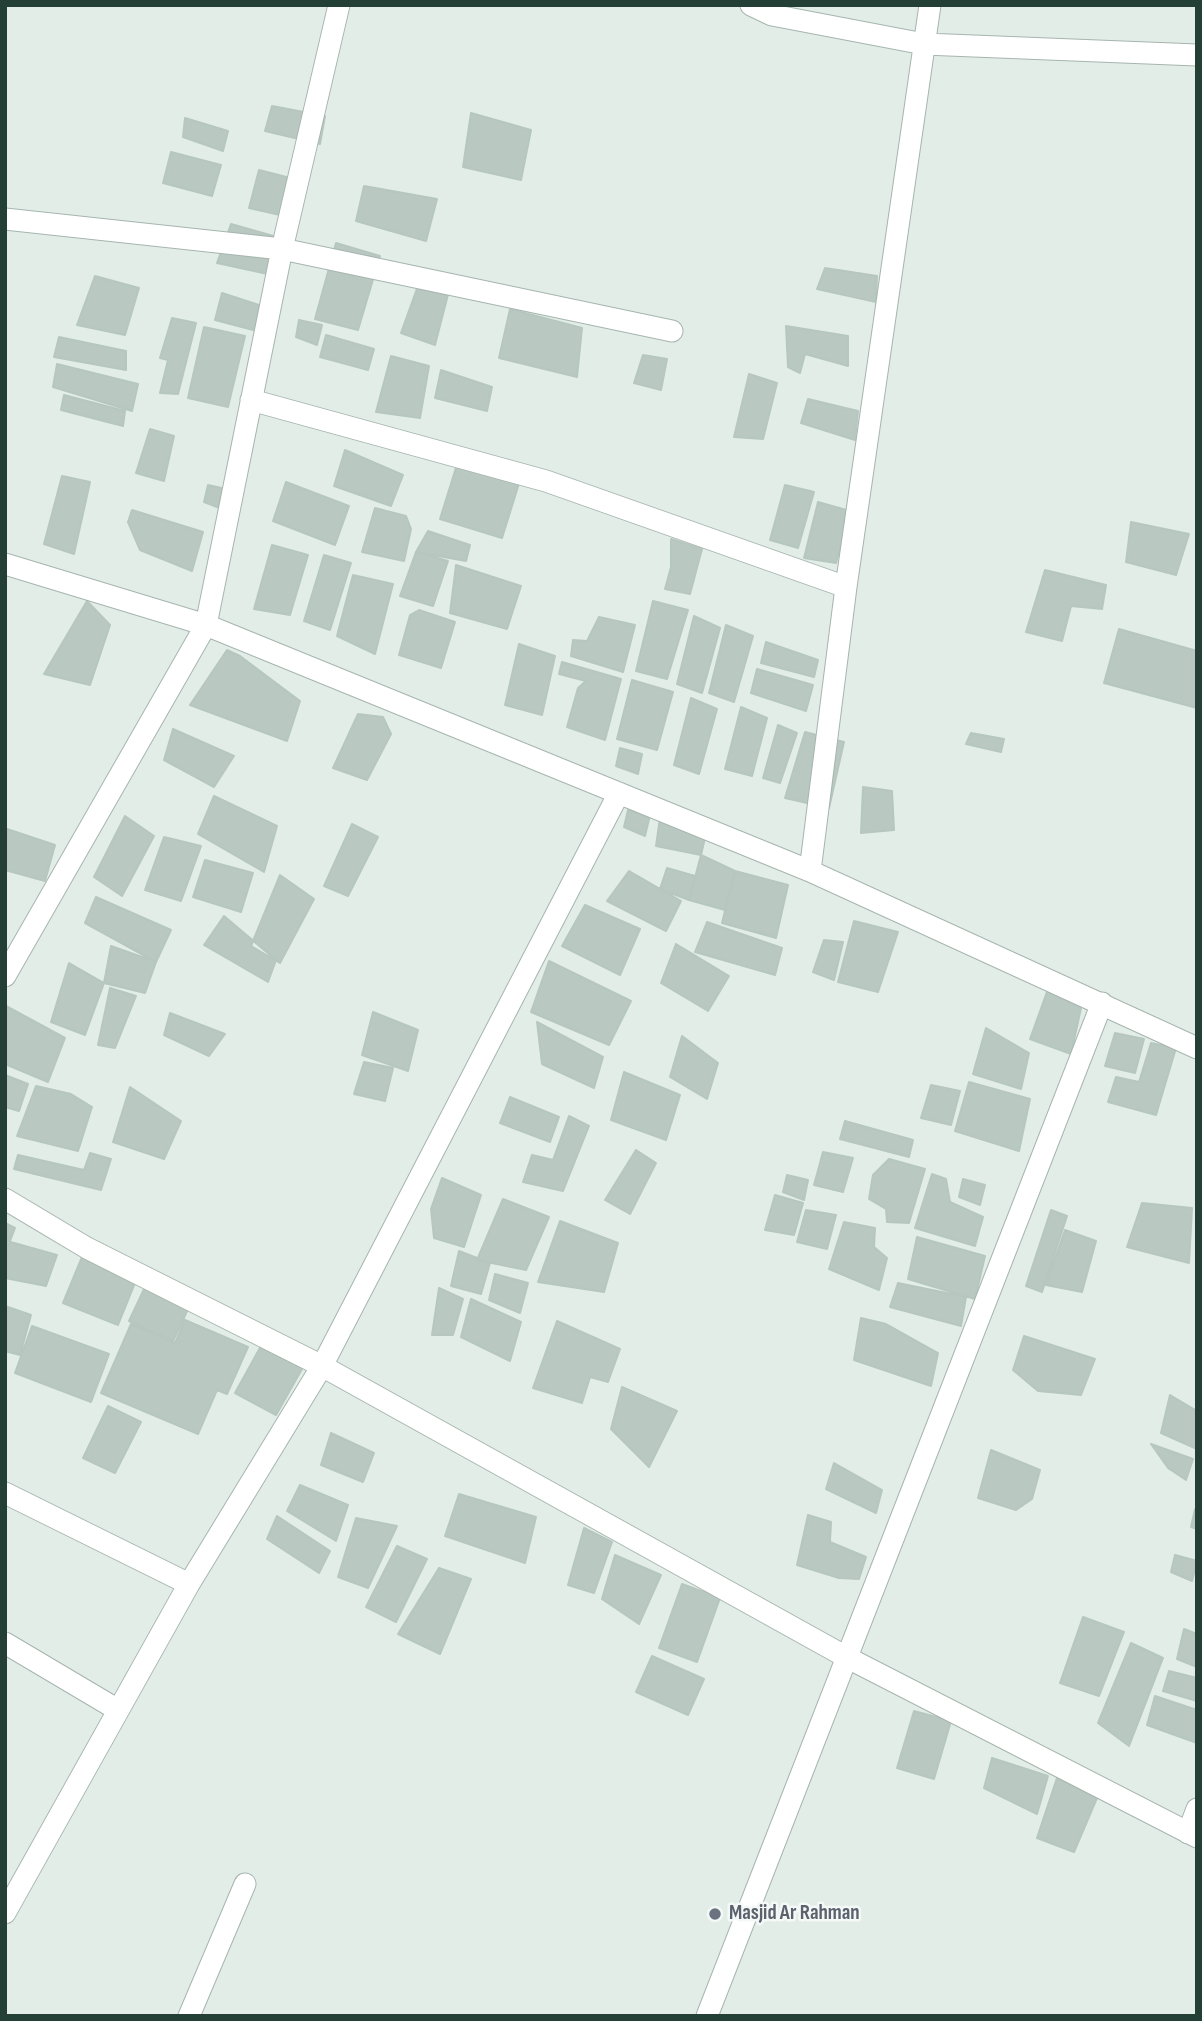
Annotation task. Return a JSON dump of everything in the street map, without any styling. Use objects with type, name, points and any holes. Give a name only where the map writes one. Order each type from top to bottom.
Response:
[{"type":"street","points":[[5,976],[206,625],[282,249],[339,5]]},
{"type":"street","points":[[751,5],[772,15],[924,44],[1197,55]]},
{"type":"street","points":[[810,871],[846,587],[930,5]]},
{"type":"street","points":[[5,219],[282,249],[672,331]]},
{"type":"street","points":[[251,400],[546,481],[846,587]]},
{"type":"street","points":[[5,564],[206,625],[810,871],[1197,1048]]},
{"type":"street","points":[[5,1913],[189,1584],[322,1366],[619,793]]},
{"type":"street","points":[[707,2016],[1102,1003]]},
{"type":"street","points":[[5,1199],[87,1248],[322,1366],[848,1658],[1192,1835],[1197,1809]]},
{"type":"street","points":[[5,1493],[189,1584]]},
{"type":"street","points":[[5,1643],[118,1710]]},
{"type":"street","points":[[189,2016],[245,1884]]},
{"type":"building","points":[[272,106],[325,116],[320,144],[265,131]]},
{"type":"building","points":[[471,113],[531,130],[521,180],[463,167]]},
{"type":"building","points":[[185,118],[228,131],[223,151],[183,137]]},
{"type":"building","points":[[171,152],[221,165],[212,196],[163,183]]},
{"type":"building","points":[[259,170],[306,182],[298,219],[249,208]]},
{"type":"building","points":[[364,186],[437,199],[426,241],[356,221]]},
{"type":"building","points":[[231,224],[284,239],[277,276],[217,263]]},
{"type":"building","points":[[336,243],[380,256],[358,330],[315,319]]},
{"type":"building","points":[[825,268],[877,276],[876,302],[817,289]]},
{"type":"building","points":[[424,269],[453,275],[435,345],[401,333]]},
{"type":"building","points":[[95,276],[139,288],[125,335],[77,325]]},
{"type":"building","points":[[222,293],[265,307],[257,331],[215,320]]},
{"type":"building","points":[[510,309],[582,328],[577,377],[499,358]]},
{"type":"building","points":[[172,318],[196,323],[178,394],[160,393],[168,360],[160,358]]},
{"type":"building","points":[[299,320],[322,325],[317,345],[296,337]]},
{"type":"building","points":[[786,326],[848,336],[848,366],[805,354],[800,373],[788,367]]},
{"type":"building","points":[[204,327],[245,336],[228,407],[188,398]]},
{"type":"building","points":[[326,335],[374,349],[368,370],[320,357]]},
{"type":"building","points":[[59,337],[126,351],[126,370],[54,357]]},
{"type":"building","points":[[643,355],[667,359],[661,390],[634,383]]},
{"type":"building","points":[[391,356],[429,366],[420,418],[376,412]]},
{"type":"building","points":[[57,364],[138,384],[132,411],[53,387]]},
{"type":"building","points":[[441,370],[492,387],[487,411],[435,398]]},
{"type":"building","points":[[749,374],[777,383],[763,439],[734,437]]},
{"type":"building","points":[[64,395],[125,411],[123,426],[61,410]]},
{"type":"building","points":[[808,399],[858,411],[855,440],[801,423]]},
{"type":"building","points":[[150,429],[174,436],[164,481],[136,473]]},
{"type":"building","points":[[345,450],[403,475],[391,506],[334,486]]},
{"type":"building","points":[[459,458],[521,477],[502,538],[440,519]]},
{"type":"building","points":[[62,476],[90,482],[74,554],[44,544]]},
{"type":"building","points":[[286,482],[349,506],[335,545],[273,521]]},
{"type":"building","points":[[208,485],[230,490],[225,510],[204,502]]},
{"type":"building","points":[[785,485],[814,492],[798,548],[770,540]]},
{"type":"building","points":[[818,502],[850,511],[836,563],[804,558]]},
{"type":"building","points":[[375,508],[406,516],[411,529],[404,561],[362,552]]},
{"type":"building","points":[[132,510],[203,532],[192,571],[140,550],[128,522]]},
{"type":"building","points":[[1131,522],[1189,534],[1176,575],[1126,562]]},
{"type":"building","points":[[428,531],[470,545],[466,561],[416,552]]},
{"type":"building","points":[[671,539],[702,549],[690,594],[665,589],[671,567]]},
{"type":"building","points":[[272,545],[308,555],[290,615],[254,609]]},
{"type":"building","points":[[416,552],[448,561],[433,606],[400,596]]},
{"type":"building","points":[[324,555],[351,563],[330,630],[304,621]]},
{"type":"building","points":[[456,565],[521,586],[507,629],[450,613]]},
{"type":"building","points":[[1045,570],[1106,585],[1102,609],[1071,606],[1062,641],[1026,632]]},
{"type":"building","points":[[353,575],[393,584],[375,654],[337,636]]},
{"type":"building","points":[[87,601],[110,625],[90,685],[44,674]]},
{"type":"building","points":[[653,601],[688,610],[667,679],[636,671]]},
{"type":"building","points":[[419,610],[455,622],[441,668],[399,655],[410,615]]},
{"type":"building","points":[[694,616],[720,628],[702,693],[677,684]]},
{"type":"building","points":[[599,617],[635,625],[623,672],[571,656],[573,640],[587,641]]},
{"type":"building","points":[[726,625],[753,636],[734,702],[709,693]]},
{"type":"building","points":[[1119,629],[1197,651],[1197,708],[1104,683]]},
{"type":"building","points":[[766,642],[818,660],[814,677],[761,663]]},
{"type":"building","points":[[519,644],[555,656],[542,715],[505,705]]},
{"type":"building","points":[[227,650],[240,656],[300,701],[287,741],[190,705]]},
{"type":"building","points":[[562,662],[621,679],[605,740],[567,727],[578,688],[586,681],[559,674]]},
{"type":"building","points":[[757,669],[813,685],[806,711],[751,693]]},
{"type":"building","points":[[632,680],[673,692],[657,750],[617,739]]},
{"type":"building","points":[[691,698],[717,709],[699,774],[674,765]]},
{"type":"building","points":[[741,707],[767,718],[752,776],[725,769]]},
{"type":"building","points":[[358,714],[383,717],[391,734],[367,780],[333,768]]},
{"type":"building","points":[[778,725],[797,733],[780,783],[763,778]]},
{"type":"building","points":[[173,729],[234,756],[214,787],[164,760]]},
{"type":"building","points":[[805,732],[844,742],[829,808],[785,798]]},
{"type":"building","points":[[971,733],[1004,739],[1001,752],[966,744]]},
{"type":"building","points":[[620,748],[642,754],[638,774],[616,766]]},
{"type":"building","points":[[863,787],[892,791],[894,830],[861,833]]},
{"type":"building","points":[[214,796],[277,826],[264,872],[198,834]]},
{"type":"building","points":[[628,810],[650,815],[645,836],[624,827]]},
{"type":"building","points":[[125,816],[154,836],[122,896],[94,877]]},
{"type":"building","points":[[660,818],[707,829],[701,855],[656,846]]},
{"type":"building","points":[[352,824],[378,837],[348,896],[324,886]]},
{"type":"building","points":[[7,829],[55,845],[45,881],[5,870]]},
{"type":"building","points":[[164,837],[201,846],[181,901],[145,890]]},
{"type":"building","points":[[701,855],[735,871],[725,910],[689,900]]},
{"type":"building","points":[[205,860],[253,873],[241,912],[193,897]]},
{"type":"building","points":[[667,868],[695,876],[689,900],[660,889]]},
{"type":"building","points":[[629,871],[681,901],[666,931],[607,901]]},
{"type":"building","points":[[735,871],[788,885],[776,938],[722,923]]},
{"type":"building","points":[[280,875],[314,899],[280,963],[251,946]]},
{"type":"building","points":[[96,897],[171,930],[156,962],[85,923]]},
{"type":"building","points":[[585,905],[640,929],[620,975],[562,946]]},
{"type":"building","points":[[224,916],[276,960],[268,982],[204,945]]},
{"type":"building","points":[[854,921],[898,932],[878,992],[838,982]]},
{"type":"building","points":[[707,922],[782,948],[775,975],[695,952]]},
{"type":"building","points":[[824,940],[843,942],[834,980],[813,972]]},
{"type":"building","points":[[676,944],[729,976],[708,1011],[661,983]]},
{"type":"building","points":[[111,946],[156,962],[145,993],[104,983]]},
{"type":"building","points":[[549,961],[631,1001],[609,1045],[531,1012]]},
{"type":"building","points":[[69,963],[104,983],[85,1035],[51,1022]]},
{"type":"building","points":[[110,988],[136,996],[115,1048],[98,1045]]},
{"type":"building","points":[[1048,989],[1081,1008],[1071,1054],[1030,1039]]},
{"type":"building","points":[[6,1006],[65,1038],[48,1082],[5,1064]]},
{"type":"building","points":[[373,1012],[418,1030],[408,1071],[362,1055]]},
{"type":"building","points":[[170,1013],[225,1034],[209,1056],[164,1035]]},
{"type":"building","points":[[537,1022],[603,1057],[594,1088],[542,1064]]},
{"type":"building","points":[[986,1028],[1029,1053],[1021,1089],[973,1074]]},
{"type":"building","points":[[1115,1033],[1144,1039],[1135,1073],[1105,1066]]},
{"type":"building","points":[[682,1036],[718,1063],[707,1099],[670,1077]]},
{"type":"building","points":[[1151,1043],[1176,1048],[1156,1115],[1108,1102],[1116,1077],[1139,1082]]},
{"type":"building","points":[[364,1062],[393,1068],[385,1101],[354,1094]]},
{"type":"building","points":[[624,1072],[680,1095],[666,1140],[611,1120]]},
{"type":"building","points":[[5,1075],[28,1084],[19,1111],[5,1107]]},
{"type":"building","points":[[969,1082],[1030,1099],[1019,1151],[955,1131]]},
{"type":"building","points":[[931,1085],[960,1091],[951,1125],[921,1118]]},
{"type":"building","points":[[36,1086],[71,1094],[92,1107],[78,1151],[17,1136]]},
{"type":"building","points":[[130,1087],[181,1121],[164,1159],[113,1142]]},
{"type":"building","points":[[510,1097],[559,1117],[550,1142],[500,1123]]},
{"type":"building","points":[[569,1116],[589,1126],[563,1191],[523,1182],[532,1155],[553,1160]]},
{"type":"building","points":[[845,1121],[913,1140],[909,1157],[840,1139]]},
{"type":"building","points":[[636,1150],[656,1163],[630,1214],[605,1200]]},
{"type":"building","points":[[823,1152],[853,1158],[843,1192],[814,1185]]},
{"type":"building","points":[[90,1153],[111,1159],[101,1190],[14,1169],[18,1155],[84,1170]]},
{"type":"building","points":[[889,1159],[925,1169],[909,1223],[887,1222],[886,1209],[869,1199],[873,1175]]},
{"type":"building","points":[[932,1174],[946,1179],[950,1202],[983,1217],[975,1246],[915,1228]]},
{"type":"building","points":[[787,1175],[808,1180],[804,1200],[783,1192]]},
{"type":"building","points":[[442,1178],[481,1195],[464,1247],[434,1238],[431,1209]]},
{"type":"building","points":[[963,1179],[985,1185],[980,1205],[959,1197]]},
{"type":"building","points":[[775,1195],[803,1203],[794,1235],[765,1230]]},
{"type":"building","points":[[503,1199],[549,1217],[526,1270],[477,1260]]},
{"type":"building","points":[[1142,1203],[1192,1208],[1189,1263],[1127,1247]]},
{"type":"building","points":[[806,1210],[836,1215],[827,1249],[797,1242]]},
{"type":"building","points":[[1051,1210],[1067,1216],[1042,1292],[1026,1286]]},
{"type":"building","points":[[560,1221],[618,1243],[604,1292],[538,1282]]},
{"type":"building","points":[[844,1222],[875,1228],[874,1247],[887,1258],[879,1290],[829,1269]]},
{"type":"building","points":[[5,1223],[15,1228],[5,1254]]},
{"type":"building","points":[[1065,1230],[1096,1241],[1082,1292],[1046,1285]]},
{"type":"building","points":[[917,1237],[985,1256],[975,1299],[908,1279]]},
{"type":"building","points":[[7,1241],[57,1255],[46,1286],[5,1278]]},
{"type":"building","points":[[459,1251],[490,1263],[481,1294],[451,1286]]},
{"type":"building","points":[[82,1257],[137,1278],[118,1325],[63,1303]]},
{"type":"building","points":[[495,1274],[528,1283],[520,1313],[489,1300]]},
{"type":"building","points":[[898,1283],[966,1297],[961,1326],[890,1307]]},
{"type":"building","points":[[146,1285],[190,1305],[173,1341],[129,1321]]},
{"type":"building","points":[[439,1288],[463,1299],[453,1335],[432,1335]]},
{"type":"building","points":[[471,1299],[521,1322],[510,1361],[461,1337]]},
{"type":"building","points":[[5,1306],[31,1315],[20,1355],[5,1351]]},
{"type":"building","points":[[861,1318],[886,1324],[938,1353],[931,1386],[854,1360]]},
{"type":"building","points":[[185,1320],[248,1347],[227,1394],[217,1390],[198,1434],[101,1393],[131,1324],[175,1343]]},
{"type":"building","points":[[557,1321],[620,1349],[608,1382],[590,1377],[582,1403],[533,1388]]},
{"type":"building","points":[[32,1326],[109,1354],[91,1402],[15,1373]]},
{"type":"building","points":[[1024,1336],[1095,1359],[1081,1395],[1038,1391],[1013,1370]]},
{"type":"building","points":[[261,1346],[302,1369],[276,1415],[235,1393]]},
{"type":"building","points":[[622,1387],[677,1411],[649,1467],[611,1429]]},
{"type":"building","points":[[1170,1395],[1197,1411],[1197,1449],[1161,1433]]},
{"type":"building","points":[[108,1406],[141,1422],[115,1473],[83,1458]]},
{"type":"building","points":[[331,1433],[374,1453],[363,1482],[321,1465]]},
{"type":"building","points":[[1151,1444],[1193,1459],[1186,1480],[1168,1468]]},
{"type":"building","points":[[991,1450],[1040,1470],[1032,1499],[1016,1510],[978,1498]]},
{"type":"building","points":[[834,1463],[882,1490],[876,1513],[826,1489]]},
{"type":"building","points":[[300,1485],[348,1505],[336,1541],[287,1511]]},
{"type":"building","points":[[459,1494],[536,1517],[525,1563],[445,1536]]},
{"type":"building","points":[[1195,1509],[1197,1510],[1197,1529],[1191,1527]]},
{"type":"building","points":[[808,1515],[831,1522],[830,1542],[866,1557],[859,1579],[839,1578],[797,1565]]},
{"type":"building","points":[[277,1516],[330,1551],[319,1573],[267,1539]]},
{"type":"building","points":[[356,1518],[397,1526],[368,1588],[338,1577]]},
{"type":"building","points":[[584,1528],[612,1542],[594,1593],[568,1585]]},
{"type":"building","points":[[397,1546],[427,1559],[396,1622],[366,1607]]},
{"type":"building","points":[[615,1555],[661,1575],[639,1624],[602,1599]]},
{"type":"building","points":[[1175,1555],[1197,1561],[1192,1581],[1171,1572]]},
{"type":"building","points":[[439,1568],[471,1579],[440,1654],[398,1634]]},
{"type":"building","points":[[682,1584],[720,1598],[697,1662],[659,1648]]},
{"type":"building","points":[[1083,1617],[1124,1632],[1099,1696],[1060,1683]]},
{"type":"building","points":[[1184,1629],[1197,1634],[1197,1667],[1177,1659]]},
{"type":"building","points":[[1131,1643],[1163,1658],[1129,1746],[1098,1723]]},
{"type":"building","points":[[652,1656],[704,1679],[688,1715],[636,1692]]},
{"type":"building","points":[[1169,1671],[1197,1678],[1197,1701],[1163,1691]]},
{"type":"building","points":[[1155,1696],[1197,1710],[1197,1743],[1147,1725]]},
{"type":"building","points":[[914,1711],[951,1721],[934,1779],[897,1768]]},
{"type":"building","points":[[992,1758],[1048,1776],[1037,1814],[984,1788]]},
{"type":"building","points":[[1057,1778],[1097,1798],[1074,1852],[1037,1838]]},
{"type":"place","name":"Masjid Ar Rahman","points":[[715,1914]]}]
